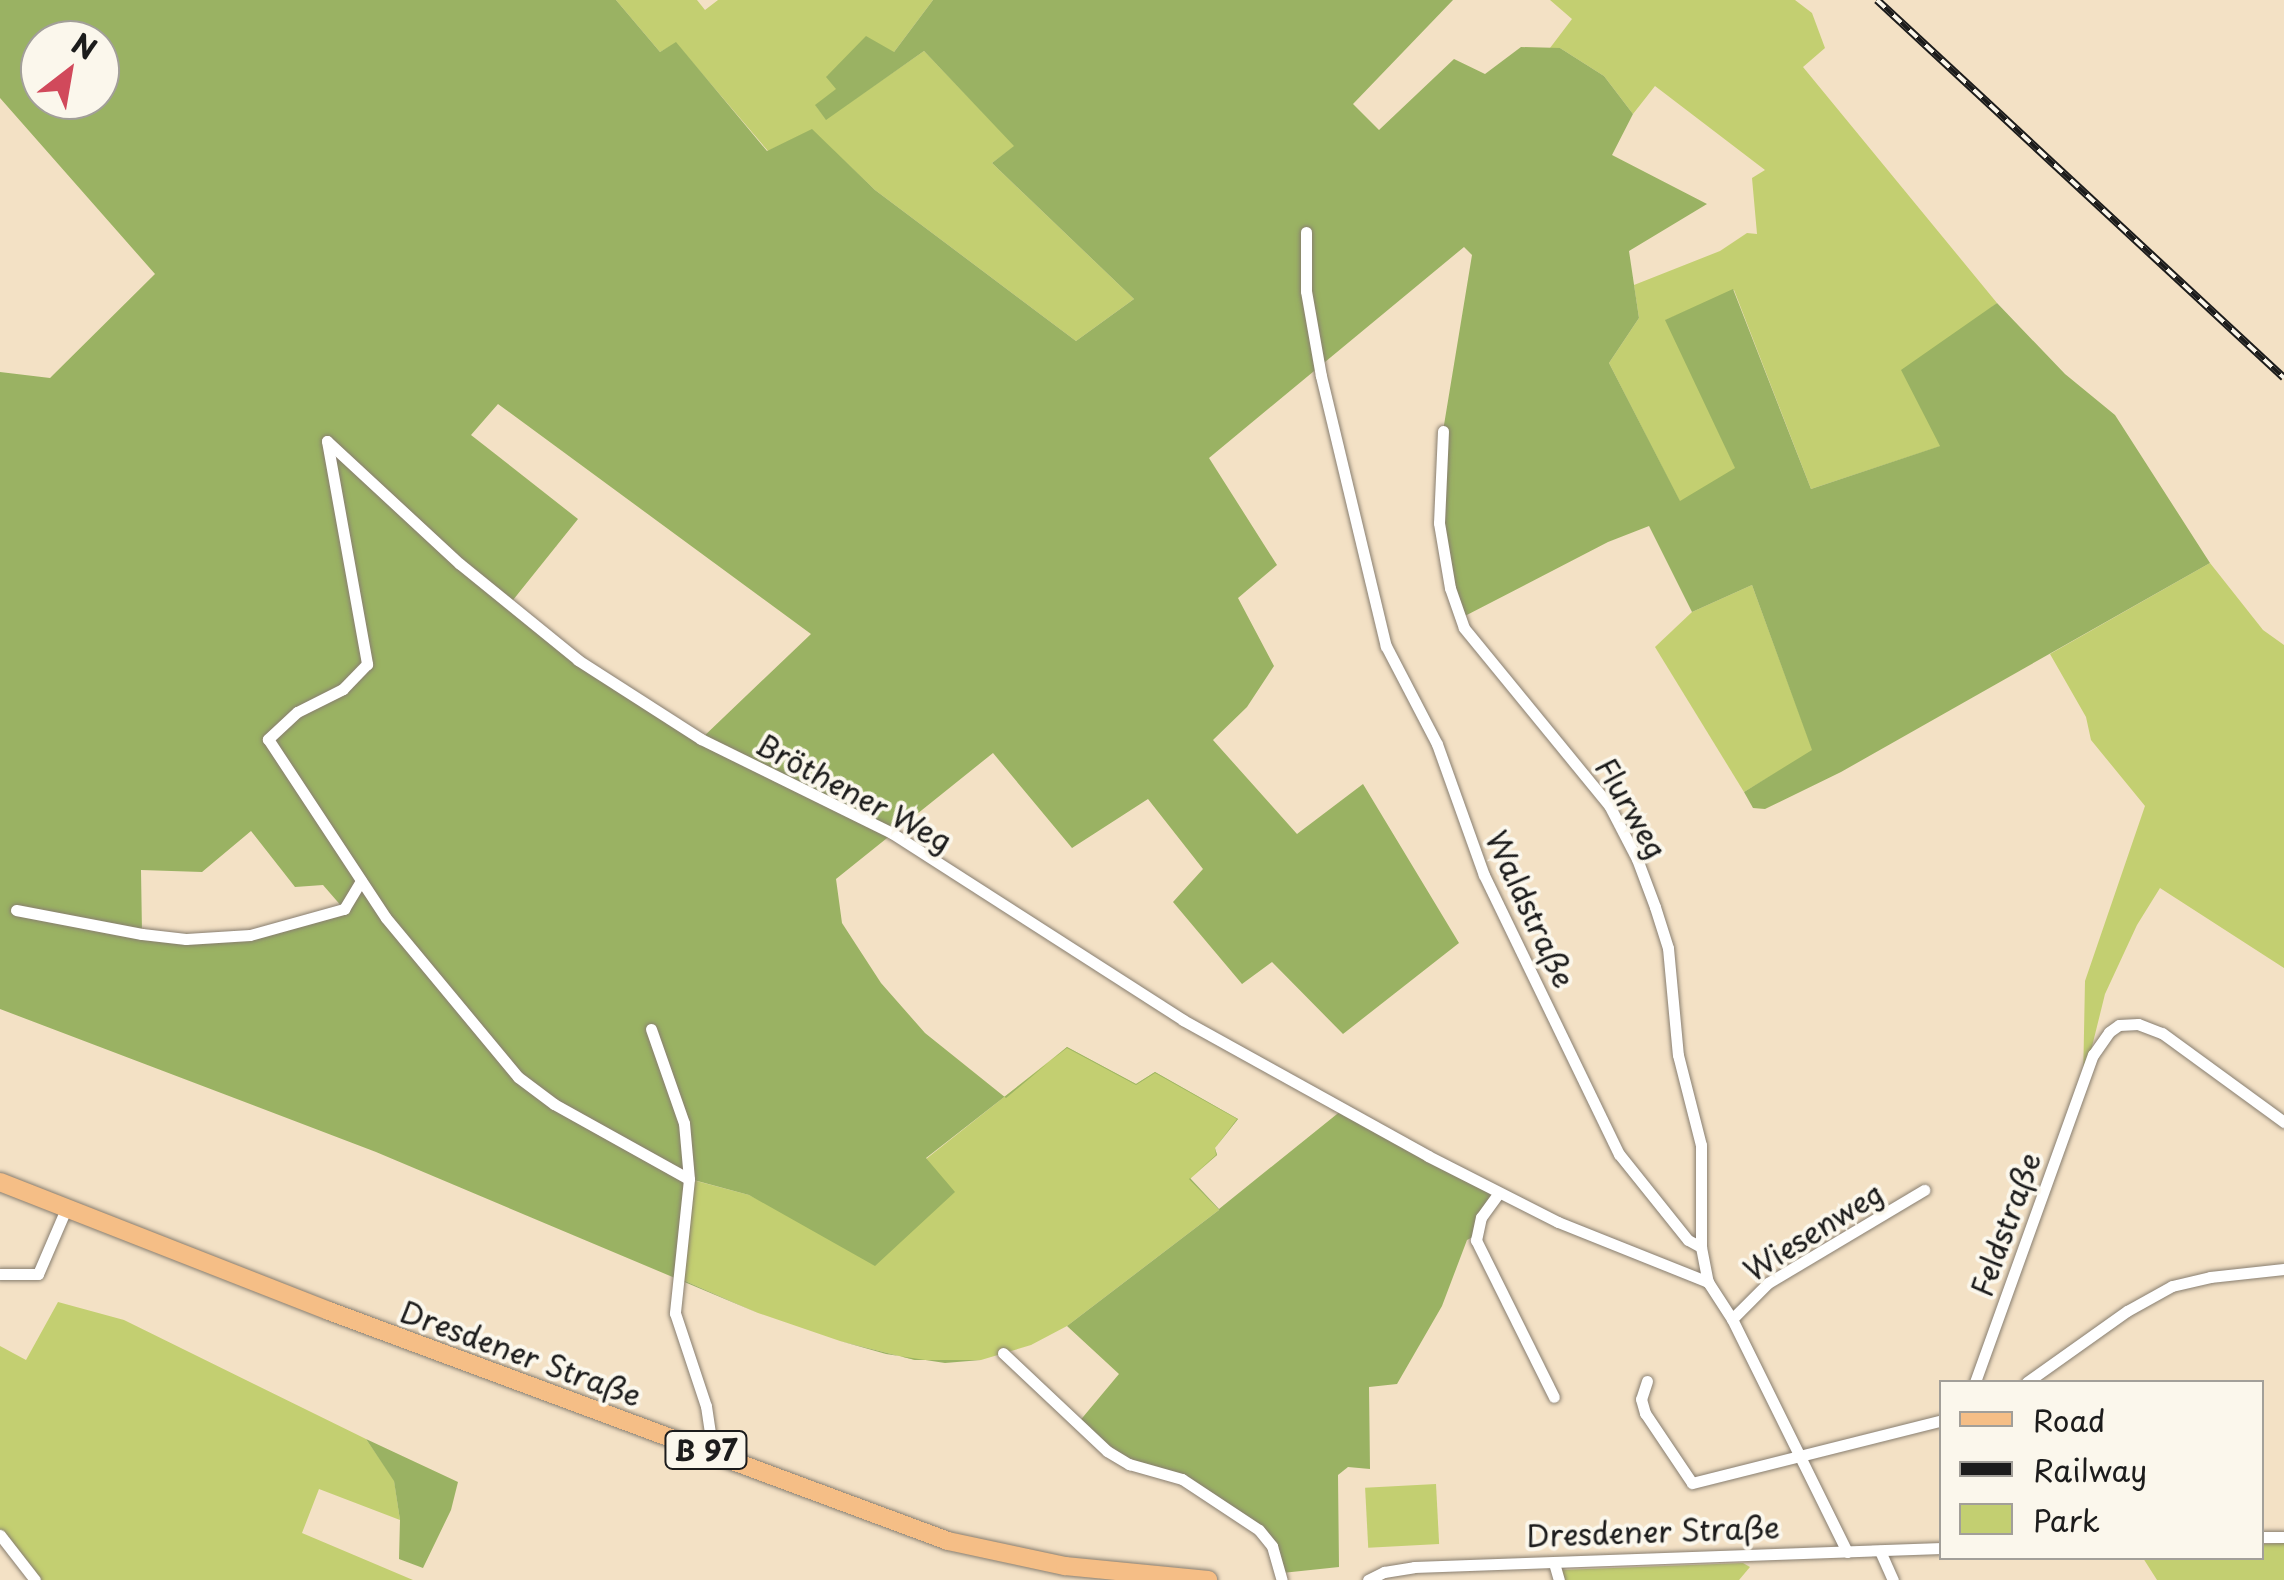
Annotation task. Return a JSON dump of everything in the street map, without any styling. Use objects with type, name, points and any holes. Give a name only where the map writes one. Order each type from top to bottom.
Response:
[{"type":"main road","name":"Dresdener Straße","points":[[0,1182],[948,1541],[1064,1573],[1208,1580]]},
{"type":"street","name":"Waldstraße","points":[[1306,232],[1306,291],[1321,376],[1386,646],[1437,744],[1484,876],[1620,1154],[1688,1240],[1702,1247]]},
{"type":"street","name":"Flurweg","points":[[1443,431],[1438,523],[1450,588],[1464,628],[1609,805],[1637,859],[1668,948],[1678,1055],[1701,1146],[1702,1247]]},
{"type":"street","name":"Bröthener Weg","points":[[361,881],[268,739],[297,712],[343,689],[367,664],[328,441],[460,564],[578,660],[740,761],[892,832],[1183,1020],[1498,1194],[1708,1282]]},
{"type":"street","points":[[16,910],[142,934],[186,938],[250,935],[344,908],[361,881],[436,983],[518,1077],[554,1104],[689,1178]]},
{"type":"street","name":"Feldstraße","points":[[1976,1380],[2092,1055],[2109,1032],[2119,1025],[2138,1024],[2188,1049],[2284,1122]]},
{"type":"street","points":[[652,1030],[684,1123],[689,1178],[674,1312],[706,1406],[713,1453]]},
{"type":"street","name":"Wiesenweg","points":[[1732,1318],[1768,1283],[1924,1190]]},
{"type":"street","points":[[1498,1194],[1482,1217],[1476,1240],[1554,1397]]},
{"type":"street","points":[[0,1274],[38,1274],[66,1208]]},
{"type":"street","points":[[1702,1247],[1708,1282],[1732,1318],[1848,1552]]},
{"type":"street","points":[[2030,1380],[2127,1312],[2172,1286],[2210,1277],[2284,1269]]},
{"type":"street","points":[[1002,1353],[1108,1452],[1129,1464],[1182,1479],[1259,1530],[1272,1546],[1282,1580]]},
{"type":"street","points":[[1647,1380],[1642,1400],[1646,1413],[1692,1483],[1797,1453],[1939,1421]]},
{"type":"street","points":[[0,1535],[35,1580]]},
{"type":"street","name":"Dresdener Straße","points":[[1368,1580],[1384,1572],[1414,1567],[1939,1548]]},
{"type":"street","points":[[1880,1551],[1893,1580]]},
{"type":"street","points":[[1554,1563],[1559,1580]]},
{"type":"green space","points":[[0,0],[616,0],[660,52],[676,42],[767,151],[812,129],[875,190],[1076,341],[1134,299],[992,163],[1014,146],[924,51],[826,120],[815,105],[836,89],[826,77],[866,36],[894,52],[933,0],[1453,0],[1353,104],[1379,130],[1454,59],[1485,74],[1521,47],[1560,48],[1604,76],[1633,114],[1612,155],[1707,204],[1629,251],[1639,318],[1609,363],[1680,501],[1735,468],[1665,320],[1733,289],[1811,489],[1940,446],[1901,370],[1997,303],[2065,374],[2115,415],[2210,563],[1841,772],[1765,809],[1753,808],[1744,792],[1812,750],[1752,585],[1692,612],[1649,526],[1608,542],[1461,618],[1439,523],[1443,431],[1472,255],[1464,247],[1209,458],[1277,565],[1238,598],[1274,666],[1247,707],[1213,740],[1297,834],[1363,784],[1459,943],[1343,1034],[1272,962],[1242,984],[1173,902],[1203,869],[1148,799],[1072,848],[993,753],[836,879],[842,923],[881,983],[925,1033],[1004,1097],[926,1158],[955,1192],[875,1266],[749,1195],[690,1179],[676,1277],[758,1313],[376,1152],[0,1009],[0,372],[50,378],[155,274],[0,98]],"holes":[[[498,404],[811,634],[701,739],[578,660],[509,605],[578,519],[471,435]],[[251,831],[295,887],[323,885],[343,908],[250,935],[142,933],[141,870],[202,872]]]},
{"type":"green space","points":[[616,0],[697,0],[705,10],[718,0],[933,0],[894,52],[827,76],[837,89],[816,106],[826,119],[924,51],[1015,146],[992,163],[1134,299],[1076,341],[875,190],[812,130],[768,151],[676,43],[660,52]]},
{"type":"green space","points":[[1550,0],[1795,0],[1812,13],[1825,48],[1803,67],[1997,303],[1981,316],[1941,446],[1811,489],[1734,290],[1666,320],[1736,469],[1680,502],[1609,363],[1639,318],[1634,285],[1720,251],[1747,233],[1757,234],[1752,178],[1765,170],[1655,86],[1633,114],[1604,76],[1560,48],[1550,48],[1572,19]]},
{"type":"green space","points":[[2210,563],[2263,630],[2284,645],[2284,968],[2160,888],[2137,925],[2105,994],[2083,1083],[2085,981],[2145,806],[2091,740],[2086,717],[2050,654]]},
{"type":"green space","points":[[1752,585],[1813,751],[1744,792],[1655,647],[1692,612]]},
{"type":"green space","points":[[1067,1047],[1136,1084],[1155,1072],[1238,1119],[1215,1148],[1217,1155],[1190,1179],[1219,1210],[1067,1326],[1031,1345],[981,1360],[915,1360],[840,1341],[758,1313],[676,1277],[689,1179],[749,1195],[786,1213],[926,1159]]},
{"type":"green space","points":[[1067,1047],[1136,1084],[1155,1072],[1238,1119],[1215,1148],[1237,1119],[1155,1073],[1136,1085],[1067,1048],[1049,1062]]},
{"type":"green space","points":[[1342,1110],[1498,1194],[1475,1236],[1467,1240],[1442,1306],[1397,1384],[1369,1387],[1370,1469],[1348,1467],[1338,1475],[1339,1567],[1282,1573],[1273,1546],[1182,1479],[1129,1464],[1078,1423],[1119,1374],[1067,1326],[1219,1210],[1190,1178],[1219,1209]]},
{"type":"green space","points":[[58,1302],[124,1320],[366,1439],[394,1480],[400,1520],[319,1489],[302,1533],[413,1580],[35,1580],[0,1535],[0,1346],[26,1360]]},
{"type":"green space","points":[[925,1360],[981,1360],[945,1363]]},
{"type":"green space","points":[[366,1439],[458,1482],[451,1510],[423,1568],[399,1559],[400,1520],[394,1481]]},
{"type":"green space","points":[[1436,1484],[1439,1544],[1368,1548],[1365,1488]]},
{"type":"green space","points":[[2284,1543],[2284,1580],[2157,1580],[2144,1560],[2264,1560],[2264,1544]]},
{"type":"green space","points":[[1743,1563],[1750,1567],[1739,1580],[1564,1580],[1561,1570]]},
{"type":"railway","points":[[1877,0],[2284,378]]}]
